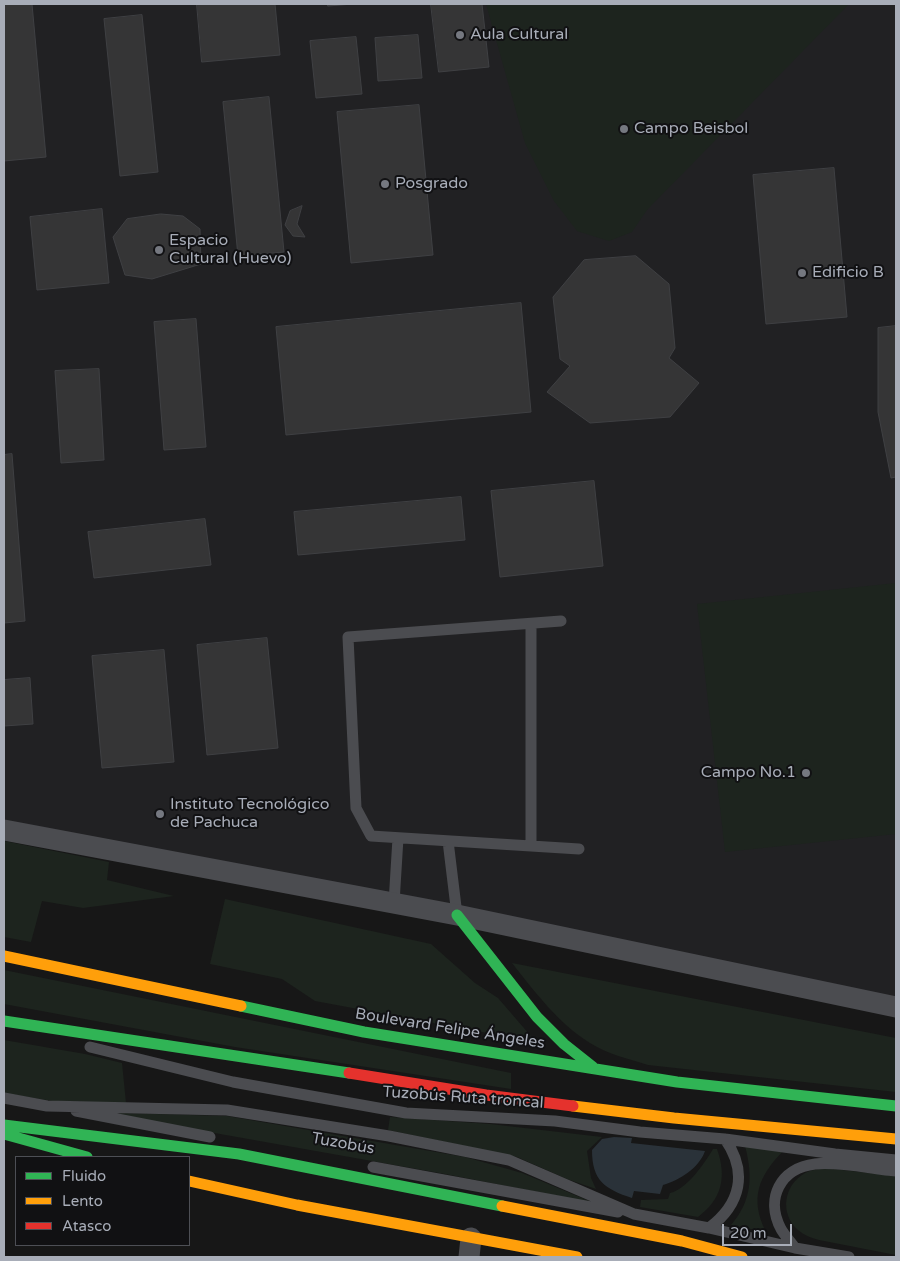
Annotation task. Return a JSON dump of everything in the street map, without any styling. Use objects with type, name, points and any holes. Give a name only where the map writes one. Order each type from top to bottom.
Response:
[{"type":"main road","points":[[457,915],[537,1017],[564,1044],[594,1068]]},
{"type":"main road","name":"Boulevard Felipe Ángeles","points":[[4,956],[364,1032],[677,1082],[896,1106]]},
{"type":"main road","points":[[4,1021],[486,1095],[674,1118],[896,1138]]},
{"type":"main road","points":[[4,1125],[239,1154],[682,1241],[742,1257]]},
{"type":"main road","points":[[4,1134],[83,1156]]},
{"type":"main road","points":[[190,1181],[297,1205],[470,1248],[577,1257]]},
{"type":"main road","points":[[531,1212],[620,1241]]},
{"type":"street","points":[[4,830],[457,915],[896,1007]]},
{"type":"lane","points":[[561,621],[348,637],[356,808],[371,836],[579,849]]},
{"type":"lane","points":[[530,846],[531,624]]},
{"type":"lane","points":[[394,903],[398,838]]},
{"type":"lane","points":[[448,841],[457,915]]},
{"type":"lane","points":[[4,1032],[31,1037]]},
{"type":"lane","name":"Tuzobús Ruta troncal","points":[[77,1045],[105,1050],[234,1082],[406,1113],[554,1120],[640,1132],[725,1139],[896,1160]]},
{"type":"lane","points":[[4,1098],[219,1139]]},
{"type":"lane","points":[[47,1106],[227,1110],[389,1136],[509,1160],[634,1214],[709,1228],[796,1248],[849,1257]]},
{"type":"lane","points":[[709,1228],[721,1219],[731,1206],[739,1178],[736,1161],[725,1139]]},
{"type":"lane","name":"Tuzobús","points":[[361,1164],[573,1205],[634,1214]]},
{"type":"lane","points":[[796,1248],[782,1230],[776,1218],[773,1202],[777,1188],[786,1176],[799,1168],[815,1164],[896,1171]]},
{"type":"shaded area","points":[[4,4],[896,4],[896,1005],[4,830]]},
{"type":"shaded area","name":"Campo Beisbol","points":[[486,4],[849,4],[647,210],[632,232],[609,241],[577,231],[554,201],[525,143]]},
{"type":"shaded area","name":"Campo No.1","points":[[896,583],[896,834],[725,852],[697,604]]},
{"type":"shaded area","points":[[4,841],[109,862],[107,880],[174,896],[83,908],[42,901],[31,942],[4,937]]},
{"type":"shaded area","points":[[225,899],[431,944],[475,983],[498,998],[536,1042],[315,1001],[282,979],[210,964]]},
{"type":"shaded area","points":[[512,963],[896,1038],[896,1092],[648,1065],[618,1056],[590,1043],[557,1017]]},
{"type":"shaded area","points":[[4,970],[511,1073],[511,1089],[235,1047],[4,1004]]},
{"type":"shaded area","points":[[4,1040],[85,1054],[122,1063],[126,1103],[52,1101],[4,1093]]},
{"type":"shaded area","points":[[120,1113],[227,1116],[465,1157],[522,1173],[594,1203],[445,1174],[119,1116]]},
{"type":"shaded area","points":[[390,1117],[490,1124],[602,1137],[587,1151],[591,1178],[596,1189],[567,1179],[517,1157],[388,1130]]},
{"type":"shaded area","points":[[614,1137],[632,1138],[631,1143],[705,1151],[694,1168],[676,1180],[663,1185],[660,1194],[634,1191],[632,1198],[607,1187],[594,1169],[592,1150],[602,1139]]},
{"type":"shaded area","points":[[745,1146],[783,1151],[768,1169],[759,1188],[758,1209],[766,1232],[731,1225],[743,1207],[749,1188],[748,1157]]},
{"type":"shaded area","points":[[713,1149],[717,1149],[722,1169],[722,1178],[717,1195],[698,1217],[640,1207],[641,1200],[668,1199],[670,1193],[676,1191],[689,1181]]},
{"type":"shaded area","points":[[824,1168],[896,1176],[896,1255],[816,1239],[798,1230],[792,1223],[788,1216],[786,1200],[792,1185],[805,1173]]},
{"type":"building","points":[[4,4],[32,4],[46,157],[4,161]]},
{"type":"building","points":[[197,4],[275,4],[280,55],[202,62]]},
{"type":"building","points":[[328,4],[353,4],[328,6]]},
{"type":"building","name":"Aula Cultural","points":[[431,4],[482,4],[489,67],[439,72]]},
{"type":"building","points":[[142,15],[158,172],[120,176],[104,19]]},
{"type":"building","points":[[418,35],[422,78],[378,81],[375,38]]},
{"type":"building","points":[[356,37],[362,94],[316,98],[310,41]]},
{"type":"building","points":[[269,97],[284,252],[238,256],[223,102]]},
{"type":"building","name":"Posgrado","points":[[419,105],[433,255],[351,263],[337,112]]},
{"type":"building","name":"Edificio B","points":[[834,168],[847,317],[766,324],[753,175]]},
{"type":"building","points":[[302,206],[297,224],[305,237],[293,236],[285,225],[290,211]]},
{"type":"building","points":[[102,209],[109,283],[37,290],[30,217]]},
{"type":"building","name":"Espacio Cultural (Huevo)","points":[[161,214],[183,216],[200,229],[201,264],[152,279],[125,275],[113,237],[127,219]]},
{"type":"building","points":[[636,256],[669,284],[675,348],[669,358],[699,383],[670,417],[590,423],[547,392],[570,366],[560,359],[553,297],[584,260]]},
{"type":"building","points":[[521,303],[531,412],[286,435],[276,327]]},
{"type":"building","points":[[196,319],[206,447],[164,450],[154,322]]},
{"type":"building","points":[[896,326],[896,477],[891,478],[878,412],[878,328]]},
{"type":"building","points":[[99,369],[104,460],[61,463],[55,371]]},
{"type":"building","points":[[12,454],[25,621],[4,623],[4,455]]},
{"type":"building","points":[[594,481],[603,566],[500,577],[491,491]]},
{"type":"building","points":[[461,497],[465,540],[298,555],[294,512]]},
{"type":"building","points":[[205,519],[211,565],[94,578],[88,532]]},
{"type":"building","points":[[267,638],[278,748],[207,755],[197,645]]},
{"type":"building","points":[[164,650],[174,762],[102,768],[92,656]]},
{"type":"building","points":[[30,678],[33,724],[4,726],[4,680]]},
{"type":"traffic: fast","points":[[457,915],[537,1017],[564,1044],[593,1067]]},
{"type":"traffic: fast","points":[[241,1006],[364,1032],[677,1082],[896,1106]]},
{"type":"traffic: fast","points":[[4,1021],[349,1073]]},
{"type":"traffic: fast","points":[[4,1125],[239,1154],[502,1206]]},
{"type":"traffic: fast","points":[[4,1134],[83,1156]]},
{"type":"traffic: slow","points":[[4,956],[241,1006]]},
{"type":"traffic: slow","points":[[573,1106],[674,1118],[896,1139]]},
{"type":"traffic: slow","points":[[190,1181],[297,1205],[577,1257]]},
{"type":"traffic: slow","points":[[502,1206],[682,1241],[742,1257]]},
{"type":"traffic: jam","points":[[349,1073],[486,1095],[573,1106]]},
{"type":"place","name":"Aula Cultural","points":[[460,35]]},
{"type":"place","name":"Campo Beisbol","points":[[624,129]]},
{"type":"place","name":"Posgrado","points":[[385,184]]},
{"type":"place","name":"Espacio Cultural (Huevo)","points":[[159,250]]},
{"type":"place","name":"Edificio B","points":[[802,273]]},
{"type":"place","name":"Campo No.1","points":[[806,773]]},
{"type":"place","name":"Instituto Tecnológico de Pachuca","points":[[160,814]]}]
